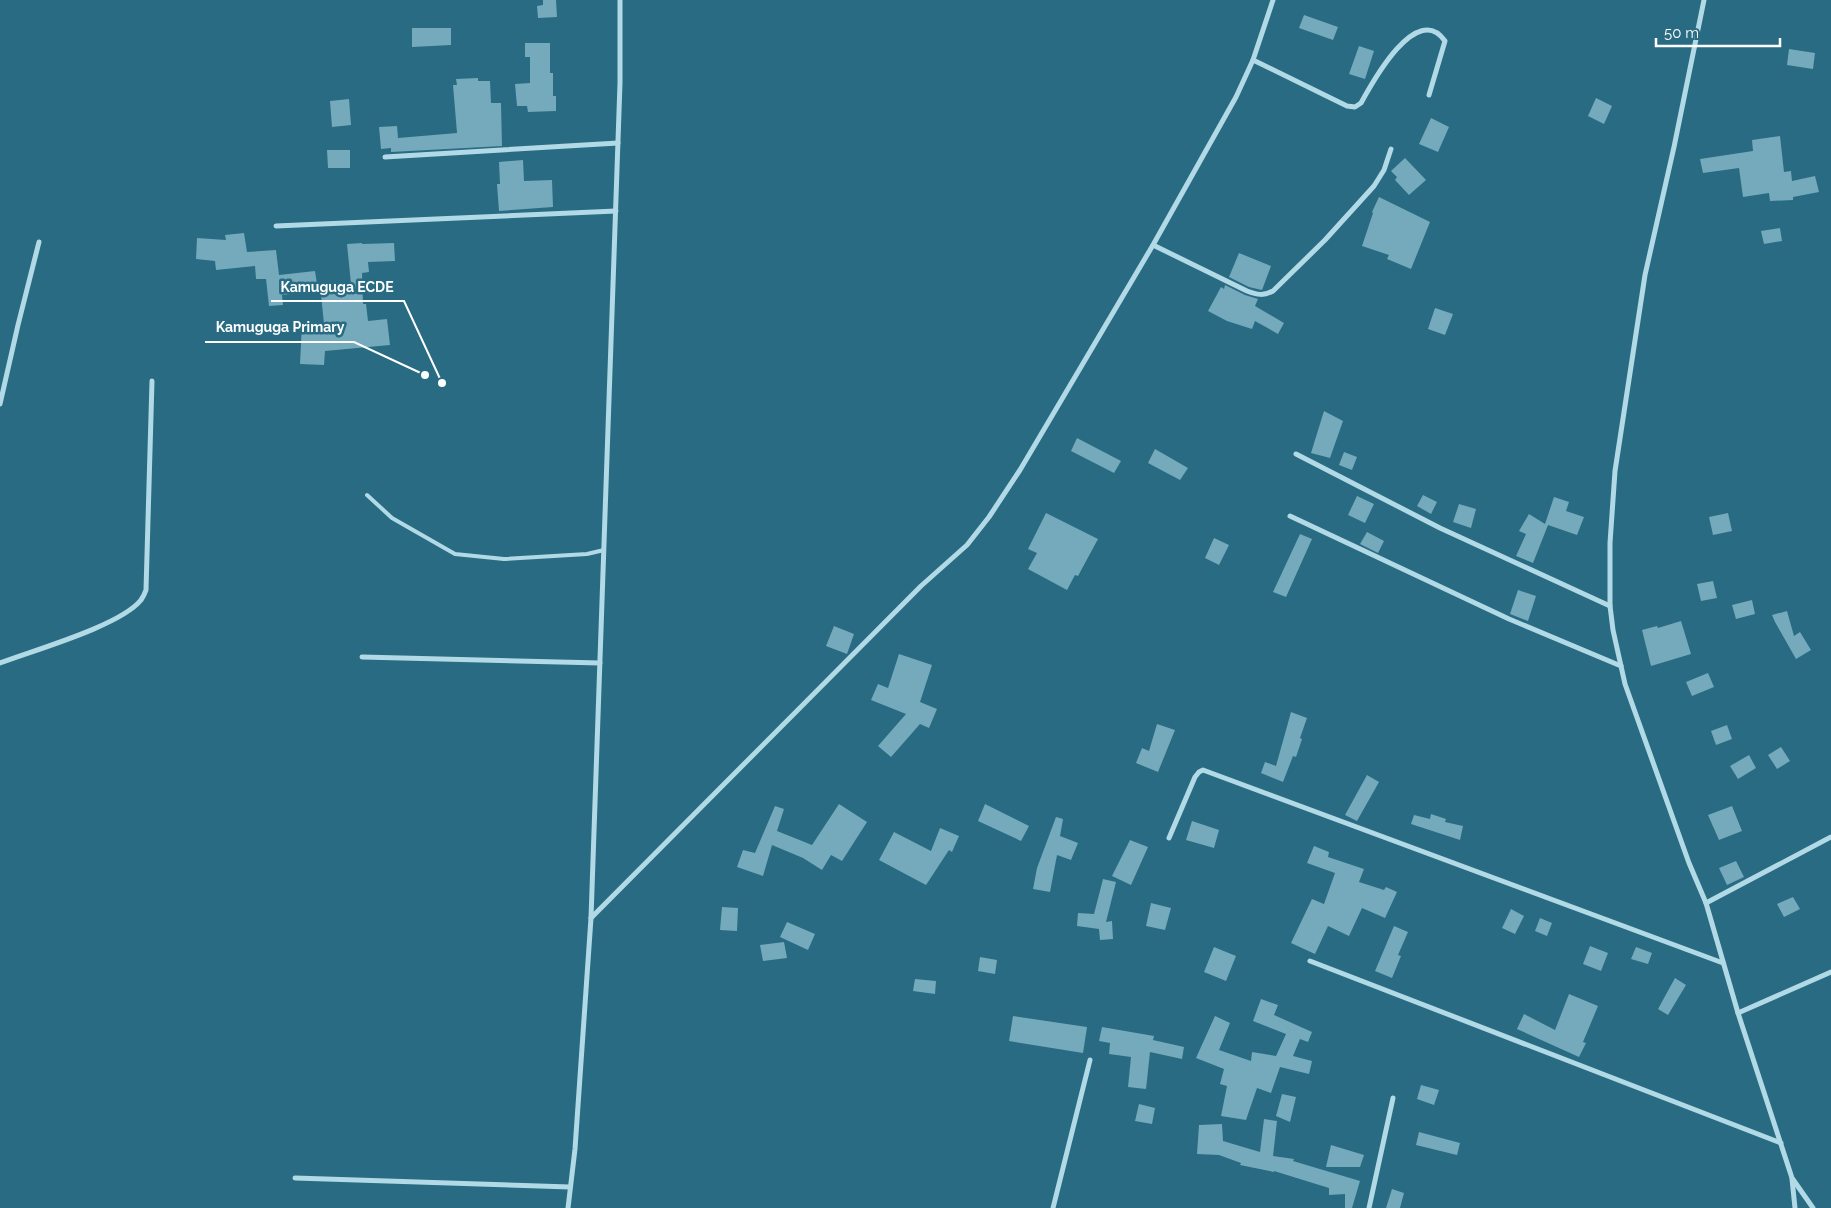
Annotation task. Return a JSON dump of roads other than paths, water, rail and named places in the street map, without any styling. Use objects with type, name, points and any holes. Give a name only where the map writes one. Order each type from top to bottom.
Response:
[{"type":"street","points":[[568,1208],[575,1149],[591,918],[616,211],[620,83],[620,0]]},
{"type":"street","points":[[591,918],[921,586],[968,545],[1020,470],[1153,245],[1236,97],[1253,60],[1273,0]]},
{"type":"street","points":[[1704,0],[1674,147],[1645,275],[1615,471],[1610,542],[1610,606],[1625,684],[1689,863],[1706,904],[1738,1013],[1792,1178],[1795,1208]]},
{"type":"street","points":[[1253,60],[1347,106],[1355,107],[1360,103],[1388,59],[1402,43],[1421,31],[1433,30],[1441,35],[1445,41],[1429,96]]},
{"type":"street","points":[[385,157],[618,143]]},
{"type":"street","points":[[1153,245],[1247,291],[1255,294],[1273,292],[1325,240],[1374,186],[1384,170],[1391,149]]},
{"type":"street","points":[[276,226],[616,211]]},
{"type":"street","points":[[0,404],[39,242]]},
{"type":"street","points":[[0,663],[99,627],[127,612],[140,601],[146,590],[152,381]]},
{"type":"street","points":[[1296,454],[1440,528],[1610,606]]},
{"type":"street","points":[[1290,516],[1509,619],[1621,666]]},
{"type":"street","points":[[362,657],[600,663]]},
{"type":"street","points":[[1169,838],[1195,777],[1203,770],[1723,963]]},
{"type":"street","points":[[1706,904],[1831,837]]},
{"type":"street","points":[[1310,961],[1781,1143]]},
{"type":"street","points":[[1738,1013],[1831,972]]},
{"type":"street","points":[[1053,1208],[1090,1060]]},
{"type":"street","points":[[1369,1208],[1393,1098]]},
{"type":"street","points":[[295,1178],[570,1187]]},
{"type":"street","points":[[1792,1178],[1813,1208]]},
{"type":"lane","points":[[367,495],[392,518],[456,554],[504,559],[587,554],[604,550]]},
{"type":"place","name":"Kamuguga Primary","points":[[425,375]]},
{"type":"place","name":"Kamuguga ECDE","points":[[442,383]]}]
